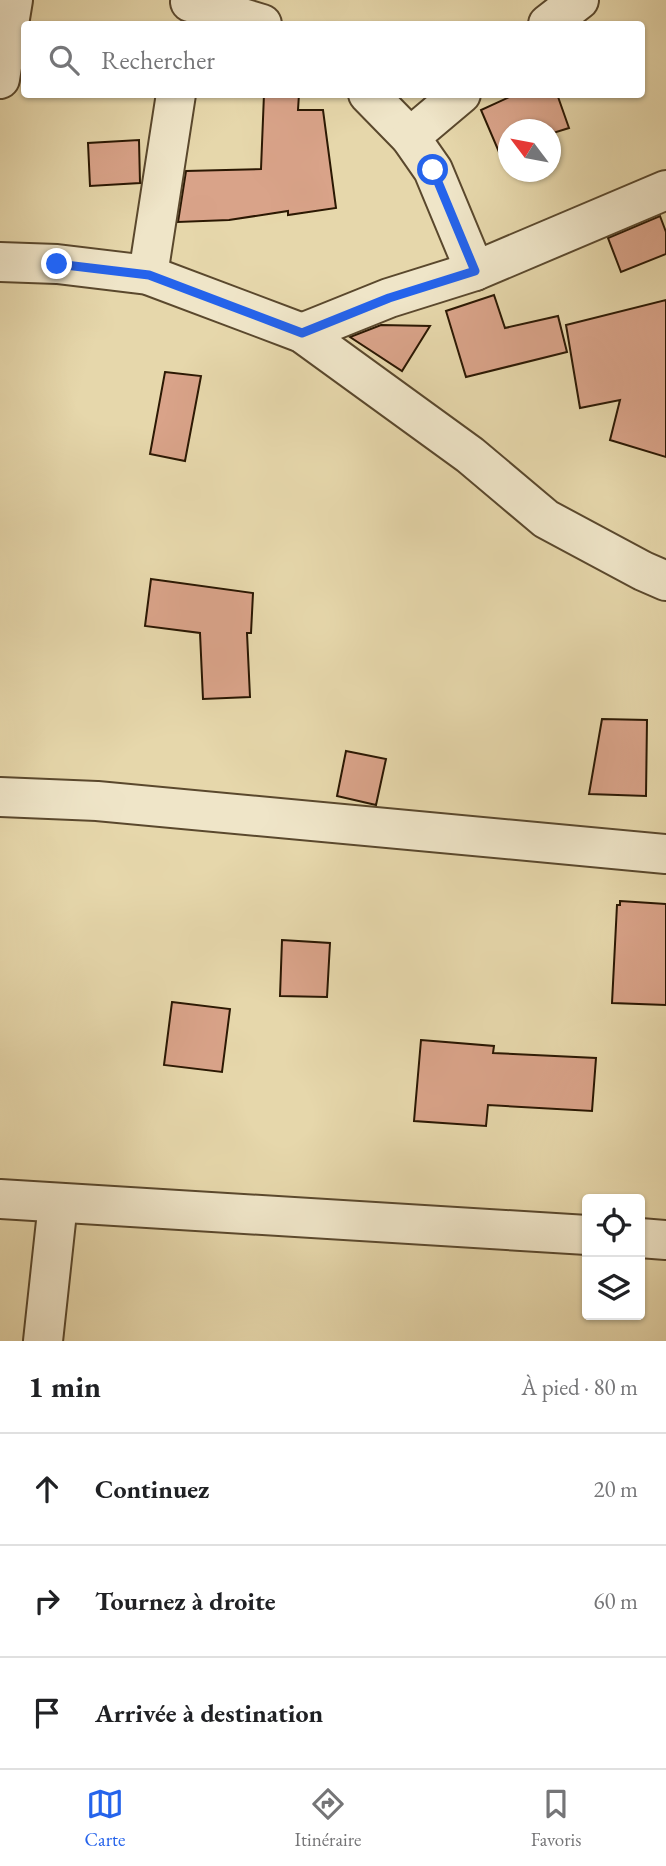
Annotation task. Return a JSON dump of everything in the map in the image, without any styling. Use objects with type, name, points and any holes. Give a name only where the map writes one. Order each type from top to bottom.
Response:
[{"type":"street","points":[[0,79],[13,0]]},
{"type":"street","points":[[552,21],[579,0]]},
{"type":"street","points":[[189,9],[247,21]]},
{"type":"street","points":[[149,275],[175,98]]},
{"type":"street","points":[[372,98],[410,136],[433,170],[475,271]]},
{"type":"street","points":[[410,136],[456,98]]},
{"type":"street","points":[[302,333],[389,298],[475,271],[666,190]]},
{"type":"street","points":[[0,262],[57,264],[149,275],[302,333],[470,455],[545,519],[666,581]]},
{"type":"street","points":[[0,797],[97,801],[666,855]]},
{"type":"street","points":[[0,1199],[582,1235]]},
{"type":"street","points":[[43,1341],[58,1203]]},
{"type":"street","points":[[645,1238],[666,1240]]},
{"type":"building","points":[[264,98],[299,98],[298,110],[323,110],[336,208],[288,215],[288,211],[229,220],[178,222],[186,171],[261,169]]},
{"type":"building","points":[[507,98],[558,98],[569,128],[561,131],[561,119],[498,119],[498,150],[481,110]]},
{"type":"building","points":[[139,140],[140,183],[90,186],[88,143]]},
{"type":"building","points":[[660,216],[666,232],[666,254],[621,272],[608,238]]},
{"type":"building","points":[[494,295],[505,328],[558,316],[567,352],[466,377],[446,311]]},
{"type":"building","points":[[666,300],[666,457],[610,440],[620,400],[580,408],[566,325]]},
{"type":"building","points":[[381,325],[430,326],[402,371],[350,337]]},
{"type":"building","points":[[165,372],[201,376],[185,461],[150,454]]},
{"type":"building","points":[[151,579],[253,593],[251,633],[247,633],[250,697],[203,699],[200,633],[145,626]]},
{"type":"building","points":[[602,719],[647,720],[646,796],[589,794]]},
{"type":"building","points":[[346,751],[386,759],[376,805],[337,796]]},
{"type":"building","points":[[620,901],[666,904],[666,1005],[612,1003],[617,905],[620,905]]},
{"type":"building","points":[[282,940],[330,943],[327,997],[280,996]]},
{"type":"building","points":[[172,1002],[230,1009],[222,1072],[164,1065]]},
{"type":"building","points":[[421,1040],[494,1046],[493,1053],[596,1058],[592,1111],[488,1105],[486,1126],[414,1121]]},
{"type":"route","points":[[57,264],[149,275],[302,333],[389,298],[475,271],[433,170]]}]
